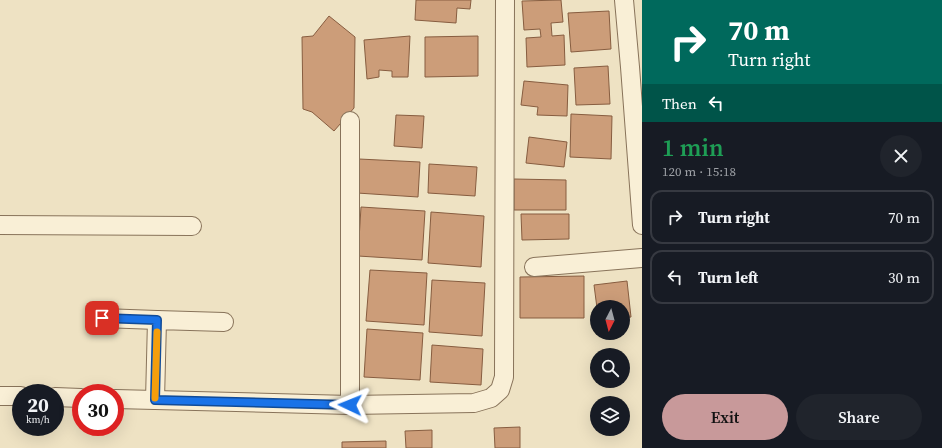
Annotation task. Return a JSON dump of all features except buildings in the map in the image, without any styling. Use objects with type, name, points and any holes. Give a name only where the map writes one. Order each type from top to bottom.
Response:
[{"type":"street","points":[[124,399],[350,405],[474,403],[491,398],[500,390],[504,377],[505,0]]},
{"type":"street","points":[[624,0],[636,67],[642,225]]},
{"type":"street","points":[[350,121],[350,405]]},
{"type":"street","points":[[0,225],[192,226]]},
{"type":"street","points":[[534,266],[642,258]]},
{"type":"street","points":[[102,318],[224,322]]},
{"type":"street","points":[[155,400],[157,320]]},
{"type":"street","points":[[0,396],[12,396]]},
{"type":"slow traffic","points":[[155,398],[157,332]]},
{"type":"route","points":[[102,318],[157,320],[155,400],[350,405]]}]
